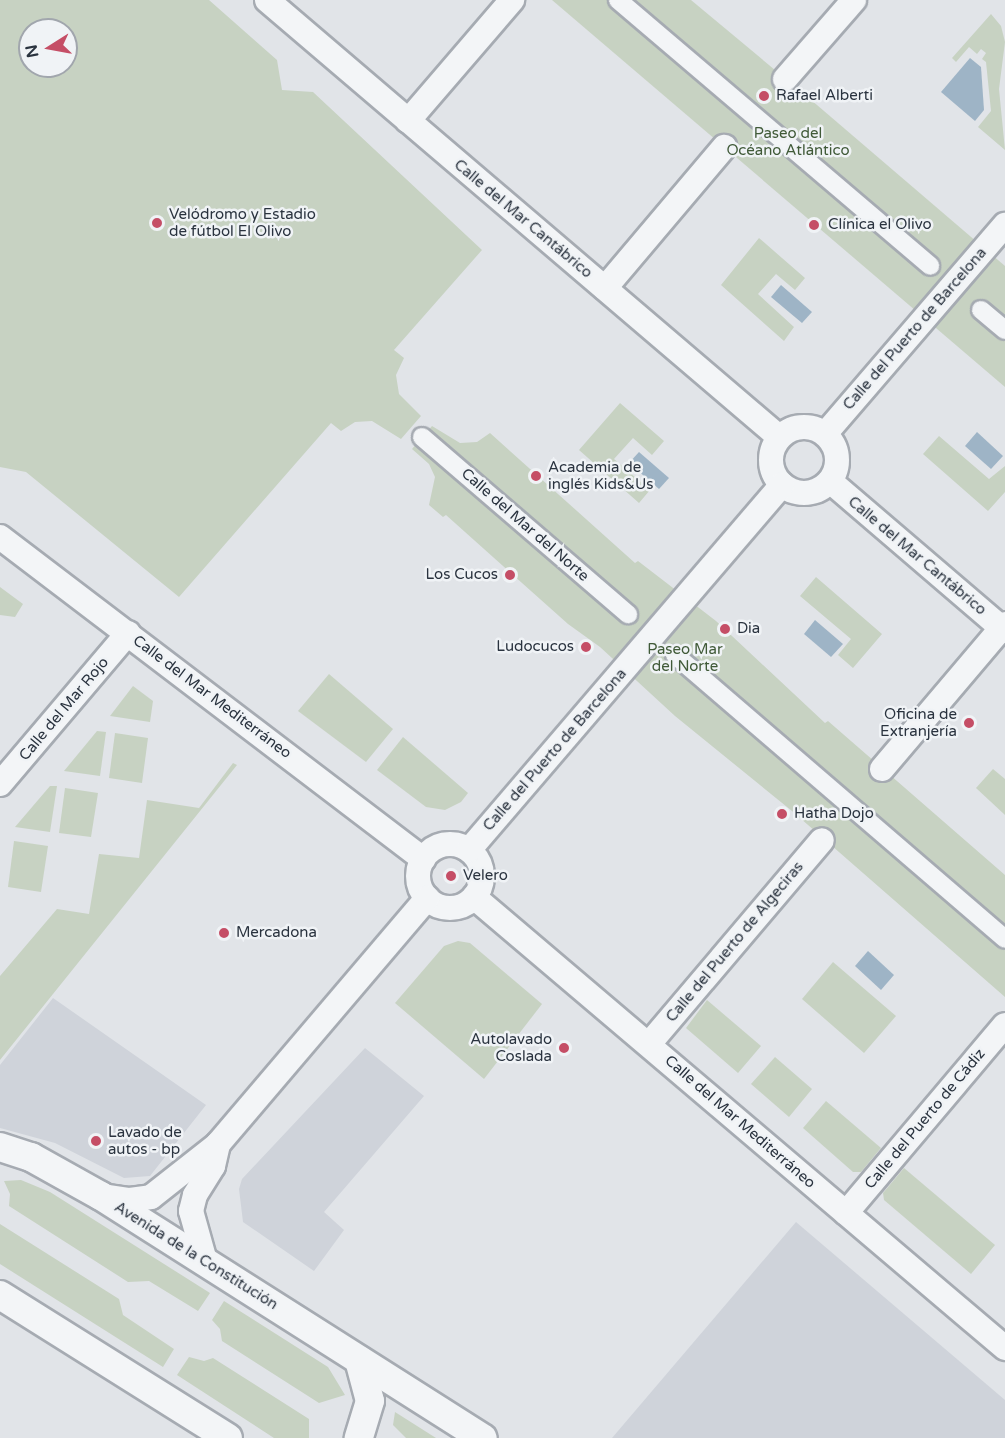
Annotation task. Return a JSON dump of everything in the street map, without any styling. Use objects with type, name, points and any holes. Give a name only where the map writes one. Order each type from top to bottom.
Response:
[{"type":"street","name":"Calle del Mar Cantábrico","points":[[267,0],[779,437]]},
{"type":"street","points":[[408,120],[512,0]]},
{"type":"street","points":[[618,0],[930,266]]},
{"type":"street","points":[[785,78],[854,0]]},
{"type":"street","points":[[604,288],[724,147]]},
{"type":"street","name":"Calle del Puerto de Barcelona","points":[[825,434],[1005,225]]},
{"type":"street","points":[[981,310],[1005,330]]},
{"type":"street","points":[[806,426],[825,434],[837,452],[835,472],[830,481],[812,492],[802,493],[782,485],[771,467],[773,446],[779,437],[786,431],[806,426]]},
{"type":"street","name":"Calle del Mar del Norte","points":[[422,437],[628,614]]},
{"type":"street","name":"Calle del Mar Cantábrico","points":[[830,481],[1004,628]]},
{"type":"street","name":"Calle del Puerto de Barcelona","points":[[469,850],[782,485]]},
{"type":"street","name":"Calle del Mar Mediterráneo","points":[[0,537],[423,859]]},
{"type":"street","points":[[882,769],[1004,628]]},
{"type":"street","name":"Calle del Mar Rojo","points":[[0,784],[128,633]]},
{"type":"street","points":[[675,655],[1005,939]]},
{"type":"street","name":"Calle del Puerto de Algeciras","points":[[649,1044],[822,840]]},
{"type":"street","points":[[448,844],[469,850],[481,868],[479,889],[474,897],[457,907],[447,908],[427,898],[418,878],[423,859],[430,851],[448,844]]},
{"type":"street","name":"Calle del Mar Mediterráneo","points":[[474,897],[1005,1348]]},
{"type":"street","points":[[101,1196],[130,1200],[151,1197],[218,1144],[427,898]]},
{"type":"street","name":"Calle del Puerto de Cádiz","points":[[846,1213],[1005,1024]]},
{"type":"street","points":[[205,1261],[191,1211],[195,1194],[213,1166],[218,1144]]},
{"type":"street","name":"Avenida de la Constitución","points":[[0,1147],[31,1157],[101,1196],[483,1438]]},
{"type":"street","points":[[0,1160],[31,1157]]},
{"type":"street","points":[[0,1295],[228,1438]]},
{"type":"street","points":[[359,1359],[370,1401],[359,1438]]},
{"type":"shaded area","points":[[53,998],[206,1105],[150,1176],[124,1178],[55,1143],[0,1128],[0,1065]]},
{"type":"shaded area","points":[[365,1048],[424,1096],[324,1212],[344,1230],[314,1271],[243,1222],[239,1189],[242,1179]]},
{"type":"shaded area","points":[[796,1222],[1005,1400],[1005,1438],[612,1438]]},
{"type":"green space","name":"Velódromo y Estadio de fútbol El Olivo","points":[[0,0],[209,0],[277,60],[282,90],[313,92],[482,250],[394,350],[404,358],[396,375],[399,394],[421,416],[401,439],[372,421],[355,422],[341,431],[331,423],[179,597],[26,472],[0,467]]},
{"type":"green space","name":"Paseo del Océano Atlántico","points":[[552,0],[691,0],[817,105],[1005,266],[1005,387]]},
{"type":"green space","points":[[991,14],[1001,26],[1005,42],[999,89],[1005,150],[978,127],[991,111],[986,62],[982,59],[986,53],[981,49],[977,54],[969,47],[956,62],[952,58]]},
{"type":"green space","points":[[759,238],[805,278],[795,290],[776,274],[758,294],[794,327],[784,341],[721,285]]},
{"type":"green space","points":[[620,403],[664,441],[652,455],[633,438],[614,459],[650,490],[639,503],[579,450]]},
{"type":"green space","name":"Paseo Mar del Norte","points":[[432,426],[460,443],[477,442],[490,433],[635,563],[638,561],[716,621],[825,723],[828,721],[1005,875],[1005,997],[792,811],[675,716],[600,647],[568,624],[446,515],[443,517],[429,505],[435,477],[429,464],[412,449]]},
{"type":"green space","points":[[939,436],[989,479],[1005,466],[1005,492],[988,511],[923,454]]},
{"type":"green space","points":[[816,577],[882,634],[853,668],[838,655],[851,639],[800,596]]},
{"type":"green space","points":[[0,587],[23,604],[15,617],[0,615]]},
{"type":"green space","points":[[329,674],[393,729],[366,762],[298,711]]},
{"type":"green space","points":[[133,686],[153,701],[150,722],[110,716]]},
{"type":"green space","points":[[97,731],[106,732],[100,776],[64,771]]},
{"type":"green space","points":[[115,733],[148,738],[142,783],[109,778]]},
{"type":"green space","points":[[403,737],[468,793],[461,802],[445,810],[426,807],[377,770]]},
{"type":"green space","points":[[233,763],[237,765],[0,1060],[0,976],[57,909],[89,914],[99,854],[139,858],[147,800],[199,808]]},
{"type":"green space","points":[[993,769],[1005,779],[1005,815],[976,788]]},
{"type":"green space","points":[[50,786],[57,786],[50,832],[15,827]]},
{"type":"green space","points":[[65,788],[98,793],[91,837],[59,833]]},
{"type":"green space","points":[[14,841],[48,846],[41,892],[8,887]]},
{"type":"green space","points":[[458,941],[470,943],[542,1004],[484,1079],[395,1003],[444,946]]},
{"type":"green space","points":[[833,962],[896,1016],[864,1053],[802,999]]},
{"type":"green space","points":[[707,1000],[761,1046],[738,1073],[686,1028]]},
{"type":"green space","points":[[775,1057],[812,1089],[789,1117],[751,1084]]},
{"type":"green space","points":[[826,1101],[881,1148],[861,1172],[853,1172],[803,1128]]},
{"type":"green space","points":[[904,1168],[995,1245],[971,1274],[884,1200],[883,1193]]},
{"type":"green space","points":[[21,1180],[50,1192],[210,1293],[198,1311],[149,1281],[128,1282],[9,1206],[10,1194],[4,1181]]},
{"type":"green space","points":[[0,1224],[119,1299],[123,1315],[174,1349],[163,1367],[0,1264]]},
{"type":"green space","points":[[224,1301],[328,1367],[345,1395],[319,1403],[222,1341],[220,1329],[212,1320]]},
{"type":"green space","points":[[189,1357],[204,1361],[213,1358],[309,1419],[309,1438],[274,1438],[177,1375]]},
{"type":"green space","points":[[395,1412],[436,1438],[406,1438],[393,1425]]},
{"type":"water","points":[[970,58],[981,67],[984,110],[975,121],[941,92]]},
{"type":"water","points":[[781,285],[812,312],[802,323],[771,297]]},
{"type":"water","points":[[977,432],[1003,456],[991,469],[965,446]]},
{"type":"water","points":[[639,452],[669,478],[659,489],[629,463]]},
{"type":"water","points":[[815,620],[843,644],[831,657],[804,634]]},
{"type":"water","points":[[868,951],[894,975],[881,990],[855,966]]},
{"type":"place","name":"Rafael Alberti","points":[[764,96]]},
{"type":"place","name":"Velódromo y Estadio de fútbol El Olivo","points":[[157,223]]},
{"type":"place","name":"Clínica el Olivo","points":[[814,225]]},
{"type":"place","name":"Academia de inglés Kids&Us","points":[[536,476]]},
{"type":"place","name":"Los Cucos","points":[[510,575]]},
{"type":"place","name":"Dia","points":[[725,629]]},
{"type":"place","name":"Ludocucos","points":[[586,647]]},
{"type":"place","name":"Oficina de Extranjería","points":[[969,723]]},
{"type":"place","name":"Hatha Dojo","points":[[782,814]]},
{"type":"place","name":"Velero","points":[[451,876]]},
{"type":"place","name":"Mercadona","points":[[224,933]]},
{"type":"place","name":"Autolavado Coslada","points":[[564,1048]]},
{"type":"place","name":"Lavado de autos - bp","points":[[96,1141]]}]
